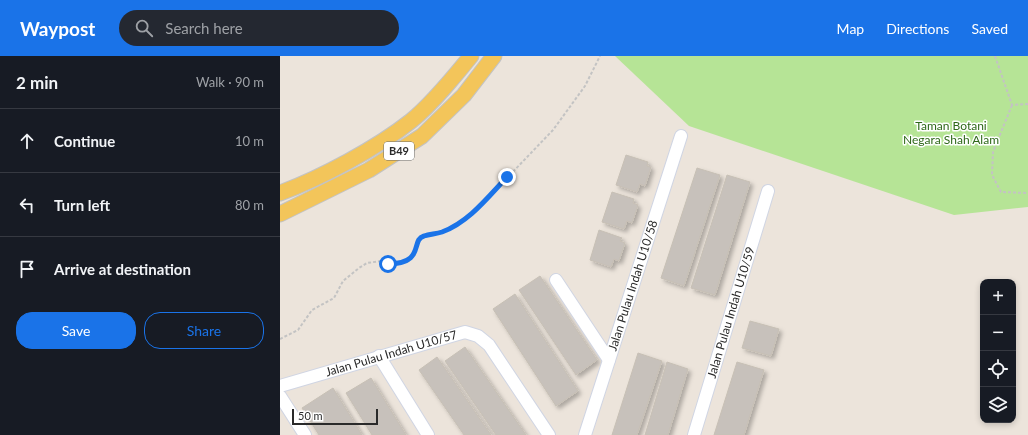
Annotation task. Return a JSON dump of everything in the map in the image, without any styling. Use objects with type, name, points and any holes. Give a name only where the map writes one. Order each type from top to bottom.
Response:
[{"type":"main road","name":"B49","points":[[280,193],[361,154],[412,121],[453,78],[471,56]]},
{"type":"main road","name":"B49","points":[[280,214],[369,170],[422,136],[464,95],[494,56]]},
{"type":"street","name":"Jalan Pulau Indah U10/58","points":[[585,435],[681,136]]},
{"type":"street","name":"Jalan Pulau Indah U10/59","points":[[694,435],[768,191]]},
{"type":"street","points":[[556,280],[609,360]]},
{"type":"street","name":"Jalan Pulau Indah U10/57","points":[[280,386],[465,332],[478,336],[489,345],[549,435]]},
{"type":"street","points":[[379,356],[428,435]]},
{"type":"street","points":[[280,396],[305,435]]},
{"type":"path","points":[[280,339],[298,330],[312,310],[334,298],[343,281],[359,268],[367,263],[381,261],[388,264],[401,264],[409,261],[415,255],[418,241],[424,236],[444,232],[468,216],[552,130],[585,86],[600,56]]},
{"type":"path","points":[[995,56],[1012,105],[994,152],[992,175],[1001,192],[1028,193]]},
{"type":"path","points":[[1012,105],[1028,104]]},
{"type":"green space","name":"Taman Botani Negara Shah Alam","points":[[615,56],[1028,56],[1028,207],[954,215],[689,126]]},
{"type":"building","points":[[626,155],[648,162],[647,166],[651,167],[645,186],[640,184],[637,192],[616,185]]},
{"type":"building","points":[[697,168],[720,175],[684,286],[661,278]]},
{"type":"building","points":[[727,175],[750,182],[715,295],[691,288]]},
{"type":"building","points":[[612,192],[634,199],[633,203],[638,205],[632,223],[627,221],[624,229],[602,222]]},
{"type":"building","points":[[599,230],[622,238],[620,241],[625,243],[619,261],[614,259],[611,267],[590,260]]},
{"type":"building","points":[[540,276],[597,360],[576,375],[519,290]]},
{"type":"building","points":[[515,294],[578,391],[556,406],[493,309]]},
{"type":"building","points":[[750,321],[779,329],[771,356],[742,348]]},
{"type":"building","points":[[465,347],[526,435],[496,435],[445,361]]},
{"type":"building","points":[[638,353],[662,361],[637,435],[612,435]]},
{"type":"building","points":[[437,357],[491,435],[464,435],[419,370]]},
{"type":"building","points":[[667,362],[688,369],[668,435],[645,435]]},
{"type":"building","points":[[737,362],[764,370],[744,435],[714,435]]},
{"type":"building","points":[[371,378],[406,435],[372,435],[346,393]]},
{"type":"building","points":[[333,388],[362,435],[319,435],[302,408]]},
{"type":"route","points":[[388,264],[401,264],[409,261],[415,255],[418,241],[424,236],[444,232],[463,220],[483,203],[507,177]]}]
